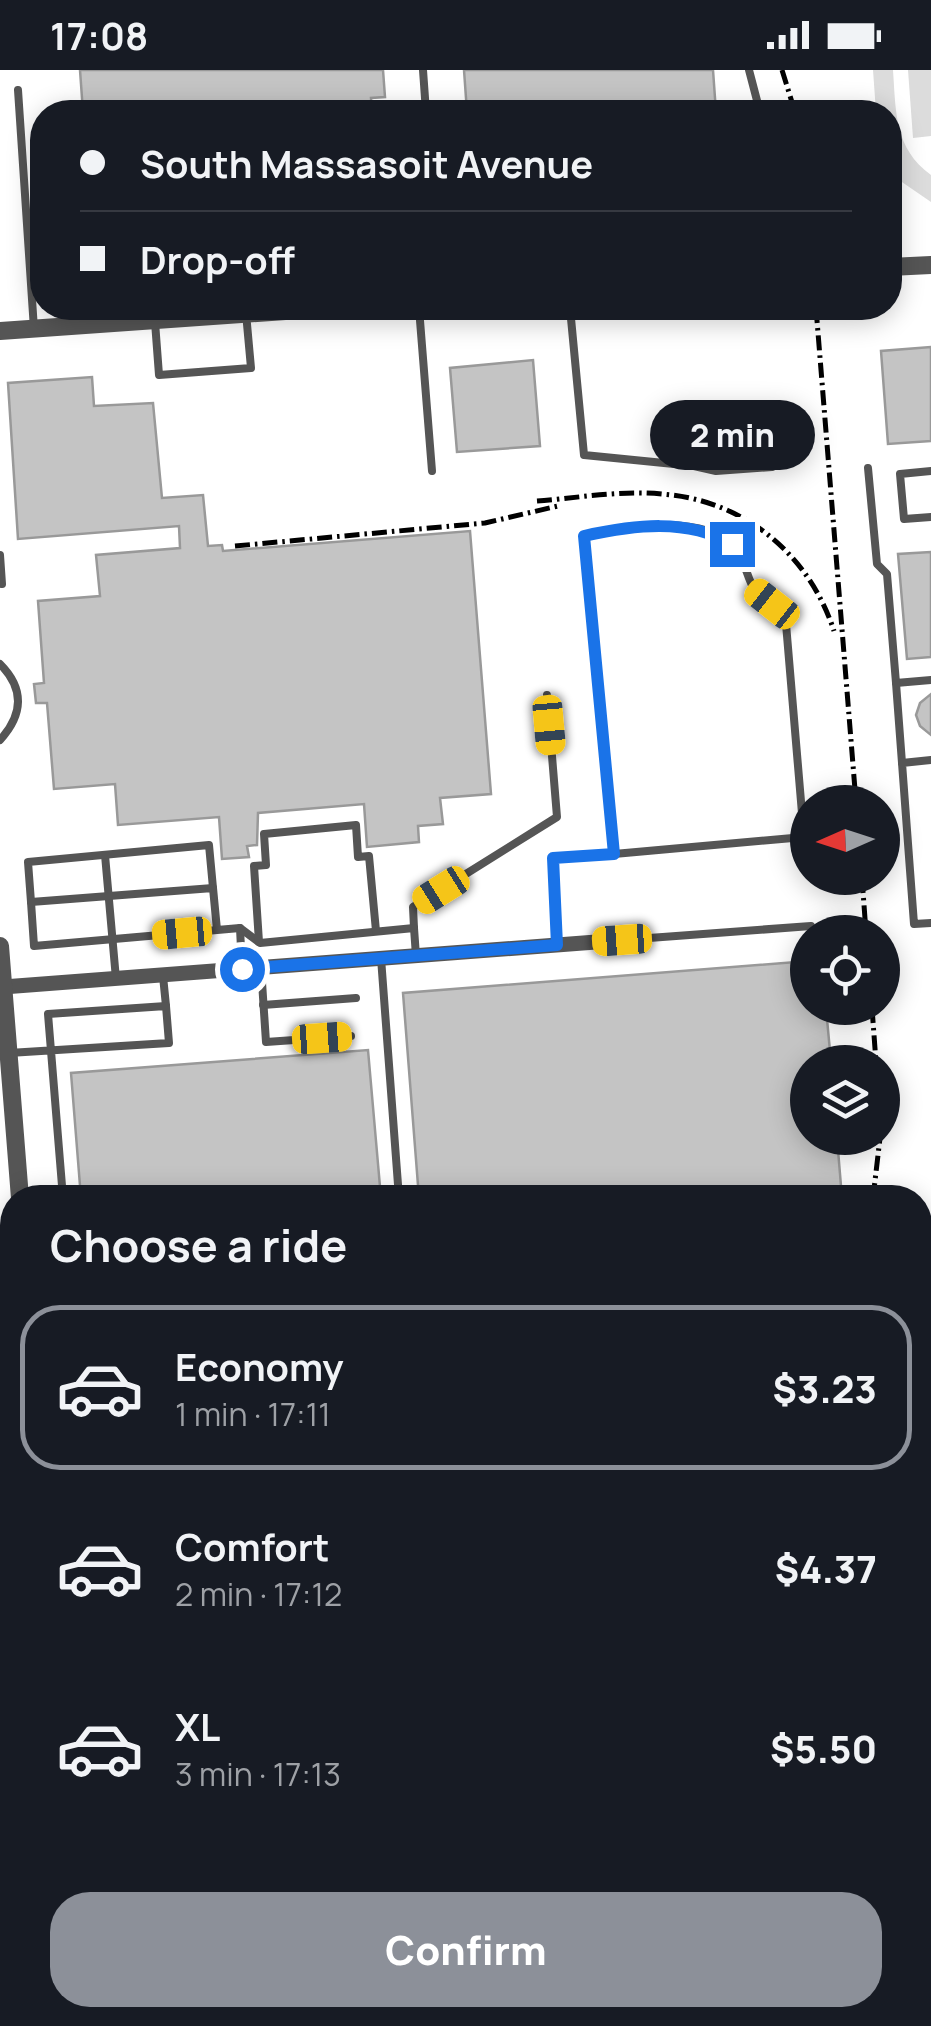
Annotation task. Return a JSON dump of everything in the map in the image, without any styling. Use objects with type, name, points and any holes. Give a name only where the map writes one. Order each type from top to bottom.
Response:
[{"type":"street","points":[[902,267],[931,265]]},
{"type":"street","points":[[0,331],[154,320]]},
{"type":"street","points":[[3,987],[622,940]]},
{"type":"street","points":[[0,946],[19,1185]]},
{"type":"lane","points":[[423,70],[425,100]]},
{"type":"lane","points":[[749,70],[757,100]]},
{"type":"lane","points":[[18,90],[30,269]]},
{"type":"lane","points":[[33,320],[34,328]]},
{"type":"lane","points":[[154,320],[158,375],[251,368],[247,320]]},
{"type":"lane","points":[[420,320],[432,471]]},
{"type":"lane","points":[[571,320],[584,455],[716,471],[772,468]]},
{"type":"lane","points":[[868,468],[876,564],[887,574],[914,924],[931,923]]},
{"type":"lane","points":[[931,471],[900,474],[904,519],[931,517]]},
{"type":"lane","points":[[557,945],[553,858],[614,854],[804,837],[785,612],[755,591],[745,563],[732,544],[694,527],[613,530],[584,536],[614,854]]},
{"type":"lane","points":[[0,556],[2,584]]},
{"type":"lane","points":[[0,664],[12,678],[20,704],[17,717],[0,740]]},
{"type":"lane","points":[[896,683],[931,680]]},
{"type":"lane","points":[[416,956],[412,908],[556,817],[547,694]]},
{"type":"lane","points":[[902,763],[931,760]]},
{"type":"lane","points":[[260,942],[254,866],[266,865],[264,834],[316,828],[356,825],[358,857],[369,856],[376,931]]},
{"type":"lane","points":[[216,930],[209,845],[28,862],[34,946],[240,928],[260,942],[414,928]]},
{"type":"lane","points":[[105,855],[116,979]]},
{"type":"lane","points":[[31,902],[213,888]]},
{"type":"lane","points":[[240,928],[242,969]]},
{"type":"lane","points":[[622,940],[790,928]]},
{"type":"lane","points":[[381,958],[398,1185]]},
{"type":"lane","points":[[261,967],[266,1042],[351,1036]]},
{"type":"lane","points":[[9,1053],[169,1044],[163,976]]},
{"type":"lane","points":[[263,1005],[356,998]]},
{"type":"lane","points":[[62,1185],[48,1014],[166,1006]]},
{"type":"lane","points":[[0,1513],[0,1526]]},
{"type":"shaded area","points":[[873,70],[893,70],[896,100],[875,100]]},
{"type":"shaded area","points":[[908,70],[931,70],[931,136],[913,138]]},
{"type":"shaded area","points":[[902,136],[910,153],[931,175],[931,202],[902,182]]},
{"type":"building","points":[[80,70],[383,70],[385,97],[371,100],[82,100]]},
{"type":"building","points":[[464,70],[713,70],[715,100],[466,100]]},
{"type":"building","points":[[931,347],[931,441],[888,444],[881,351]]},
{"type":"building","points":[[533,360],[540,446],[457,452],[450,368]]},
{"type":"building","points":[[92,377],[94,406],[153,403],[162,498],[203,495],[208,546],[222,545],[223,551],[470,531],[491,794],[440,798],[443,824],[418,826],[419,842],[367,847],[364,804],[258,813],[257,845],[247,846],[249,857],[222,859],[219,817],[118,825],[115,784],[54,789],[47,703],[36,703],[34,684],[44,683],[38,601],[100,596],[96,555],[180,548],[179,526],[18,539],[8,383]]},
{"type":"building","points":[[931,552],[931,657],[907,659],[898,554]]},
{"type":"building","points":[[931,694],[931,735],[920,726],[916,715],[920,703]]},
{"type":"building","points":[[790,962],[790,1025],[828,1025],[829,1045],[790,1045],[790,1155],[838,1155],[841,1185],[418,1185],[403,993]]},
{"type":"building","points":[[368,1050],[380,1185],[80,1185],[71,1073]]},
{"type":"railway","points":[[782,70],[791,100]]},
{"type":"railway","points":[[817,320],[855,785]]},
{"type":"railway","points":[[537,501],[647,493],[692,498],[720,507],[746,520],[790,555],[823,603],[834,631]]},
{"type":"railway","points":[[235,546],[485,523],[558,506]]},
{"type":"railway","points":[[863,895],[865,915]]},
{"type":"railway","points":[[873,1025],[875,1045]]},
{"type":"railway","points":[[875,1185],[878,1155]]},
{"type":"route","points":[[242,969],[557,945],[553,858],[614,854],[584,536],[613,530],[694,527],[732,544]]}]
